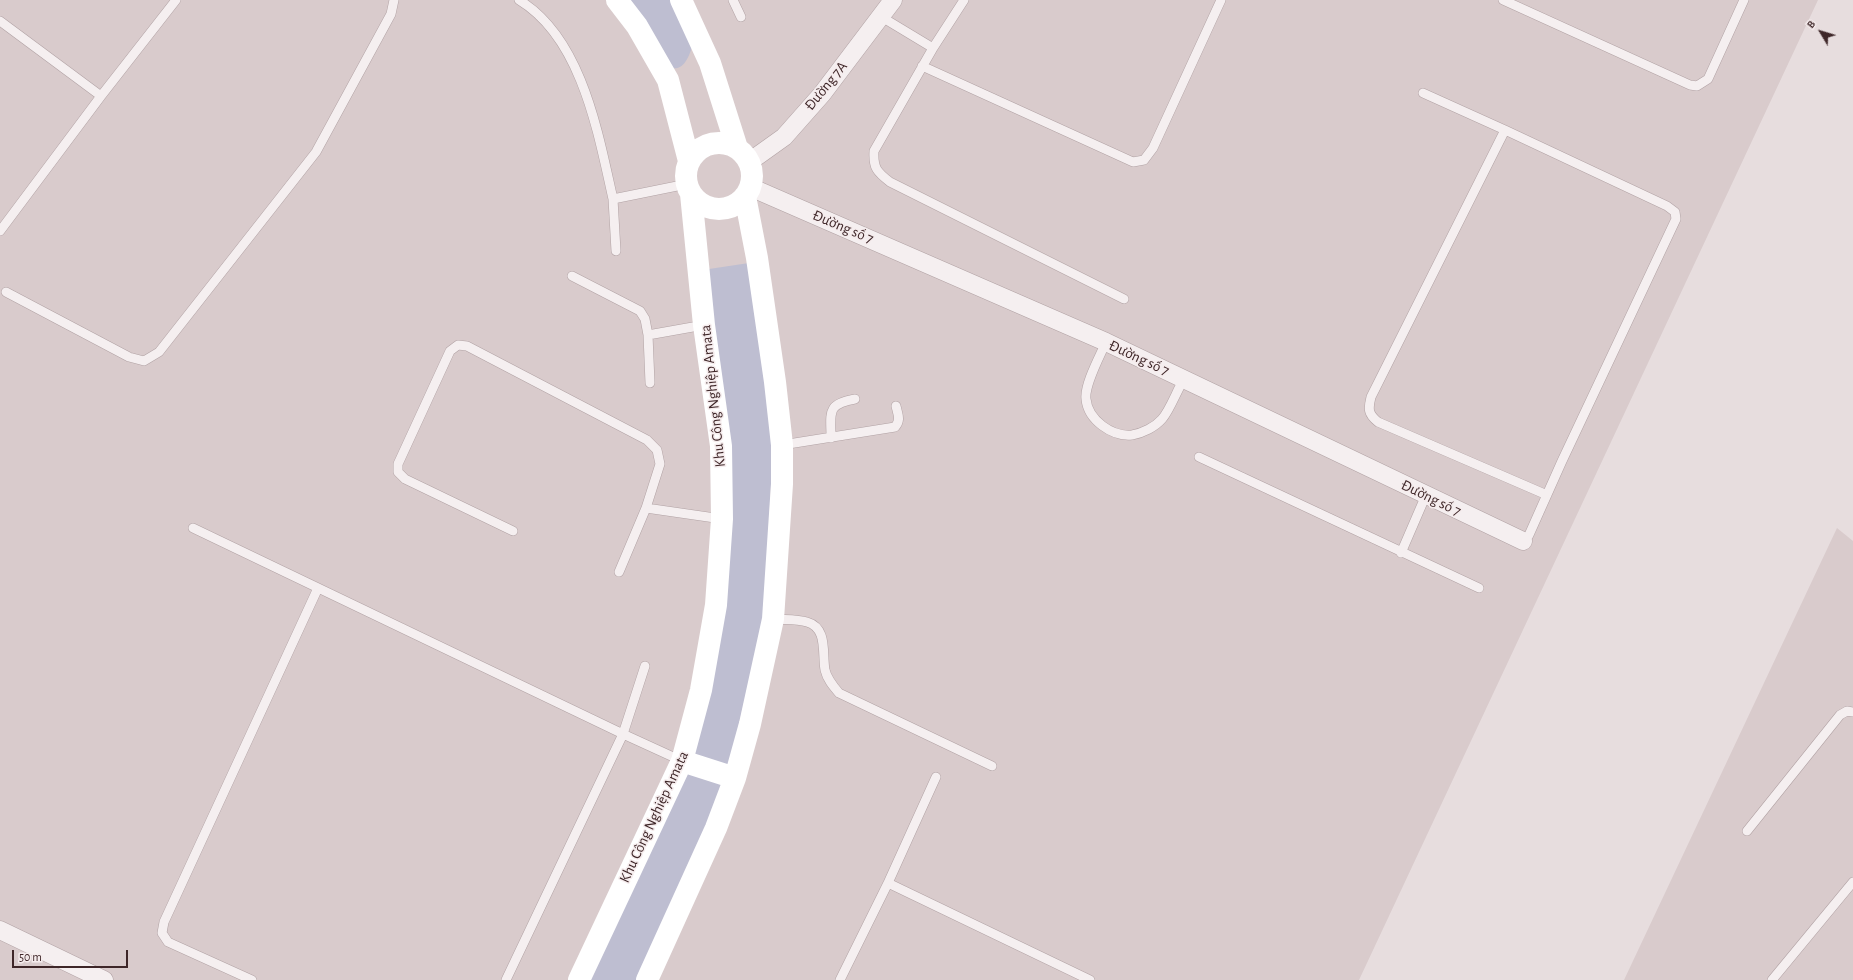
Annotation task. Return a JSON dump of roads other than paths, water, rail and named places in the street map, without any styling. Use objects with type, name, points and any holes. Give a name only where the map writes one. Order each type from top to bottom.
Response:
[{"type":"street","points":[[618,0],[637,26],[668,80],[690,161]]},
{"type":"street","points":[[647,980],[716,828],[735,778],[750,724],[773,619],[782,484],[782,445],[775,382],[748,192],[752,174],[743,155],[710,63],[681,0]]},
{"type":"street","name":"Đường 7A","points":[[743,155],[784,137],[822,94],[893,0]]},
{"type":"street","points":[[743,155],[728,144],[714,143],[705,146],[696,152],[690,161],[686,172],[689,189],[701,204],[717,209],[728,207],[737,204],[748,192]]},
{"type":"street","name":"Khu Công Nghiệp Amata","points":[[579,980],[682,761],[701,690],[716,605],[722,519],[721,446],[704,325],[689,189]]},
{"type":"street","name":"Đường số 7","points":[[748,192],[1106,342],[1523,541]]},
{"type":"street","points":[[682,761],[735,778]]},
{"type":"street","points":[[0,930],[104,980]]},
{"type":"lane","points":[[0,231],[101,96],[176,0]]},
{"type":"lane","points":[[6,292],[128,357],[144,360],[159,352],[316,152],[391,14],[394,0]]},
{"type":"lane","points":[[519,0],[544,20],[577,69],[600,138],[613,199],[616,251]]},
{"type":"lane","points":[[733,0],[741,17]]},
{"type":"lane","points":[[964,0],[922,66],[874,151],[874,162],[879,173],[890,182],[1124,298]]},
{"type":"lane","points":[[922,66],[1133,162],[1144,160],[1153,148],[1221,0]]},
{"type":"lane","points":[[1503,0],[1690,85],[1697,86],[1708,79],[1744,0]]},
{"type":"lane","points":[[880,16],[933,48]]},
{"type":"lane","points":[[0,21],[101,96]]},
{"type":"lane","points":[[1423,93],[1667,206],[1675,212],[1676,219],[1529,535],[1523,541]]},
{"type":"lane","points":[[1505,130],[1371,397],[1368,410],[1371,417],[1378,422],[1547,495]]},
{"type":"lane","points":[[613,199],[689,189]]},
{"type":"lane","points":[[572,276],[640,311],[645,319],[648,335],[650,383]]},
{"type":"lane","points":[[648,335],[704,325]]},
{"type":"lane","points":[[1106,342],[1089,383],[1086,398],[1089,412],[1102,426],[1117,433],[1132,435],[1148,429],[1162,418],[1184,379]]},
{"type":"lane","points":[[513,531],[405,479],[398,472],[398,464],[450,351],[458,345],[467,346],[647,440],[657,450],[660,464],[646,508],[619,572]]},
{"type":"lane","points":[[831,438],[831,414],[834,407],[840,402],[855,398]]},
{"type":"lane","points":[[782,445],[895,427],[899,418],[896,406]]},
{"type":"lane","points":[[1198,457],[1401,553],[1479,588]]},
{"type":"lane","points":[[1401,553],[1426,495]]},
{"type":"lane","points":[[646,508],[722,519]]},
{"type":"lane","points":[[193,528],[682,761]]},
{"type":"lane","points":[[252,980],[168,942],[162,933],[164,922],[318,588]]},
{"type":"lane","points":[[773,619],[807,622],[817,627],[822,638],[825,671],[831,684],[839,693],[992,766]]},
{"type":"lane","points":[[506,980],[623,734],[645,666]]},
{"type":"lane","points":[[1747,830],[1840,715],[1847,711],[1853,712]]},
{"type":"lane","points":[[840,980],[888,883],[936,777]]},
{"type":"lane","points":[[1772,980],[1853,882]]},
{"type":"lane","points":[[888,883],[1090,980]]}]
